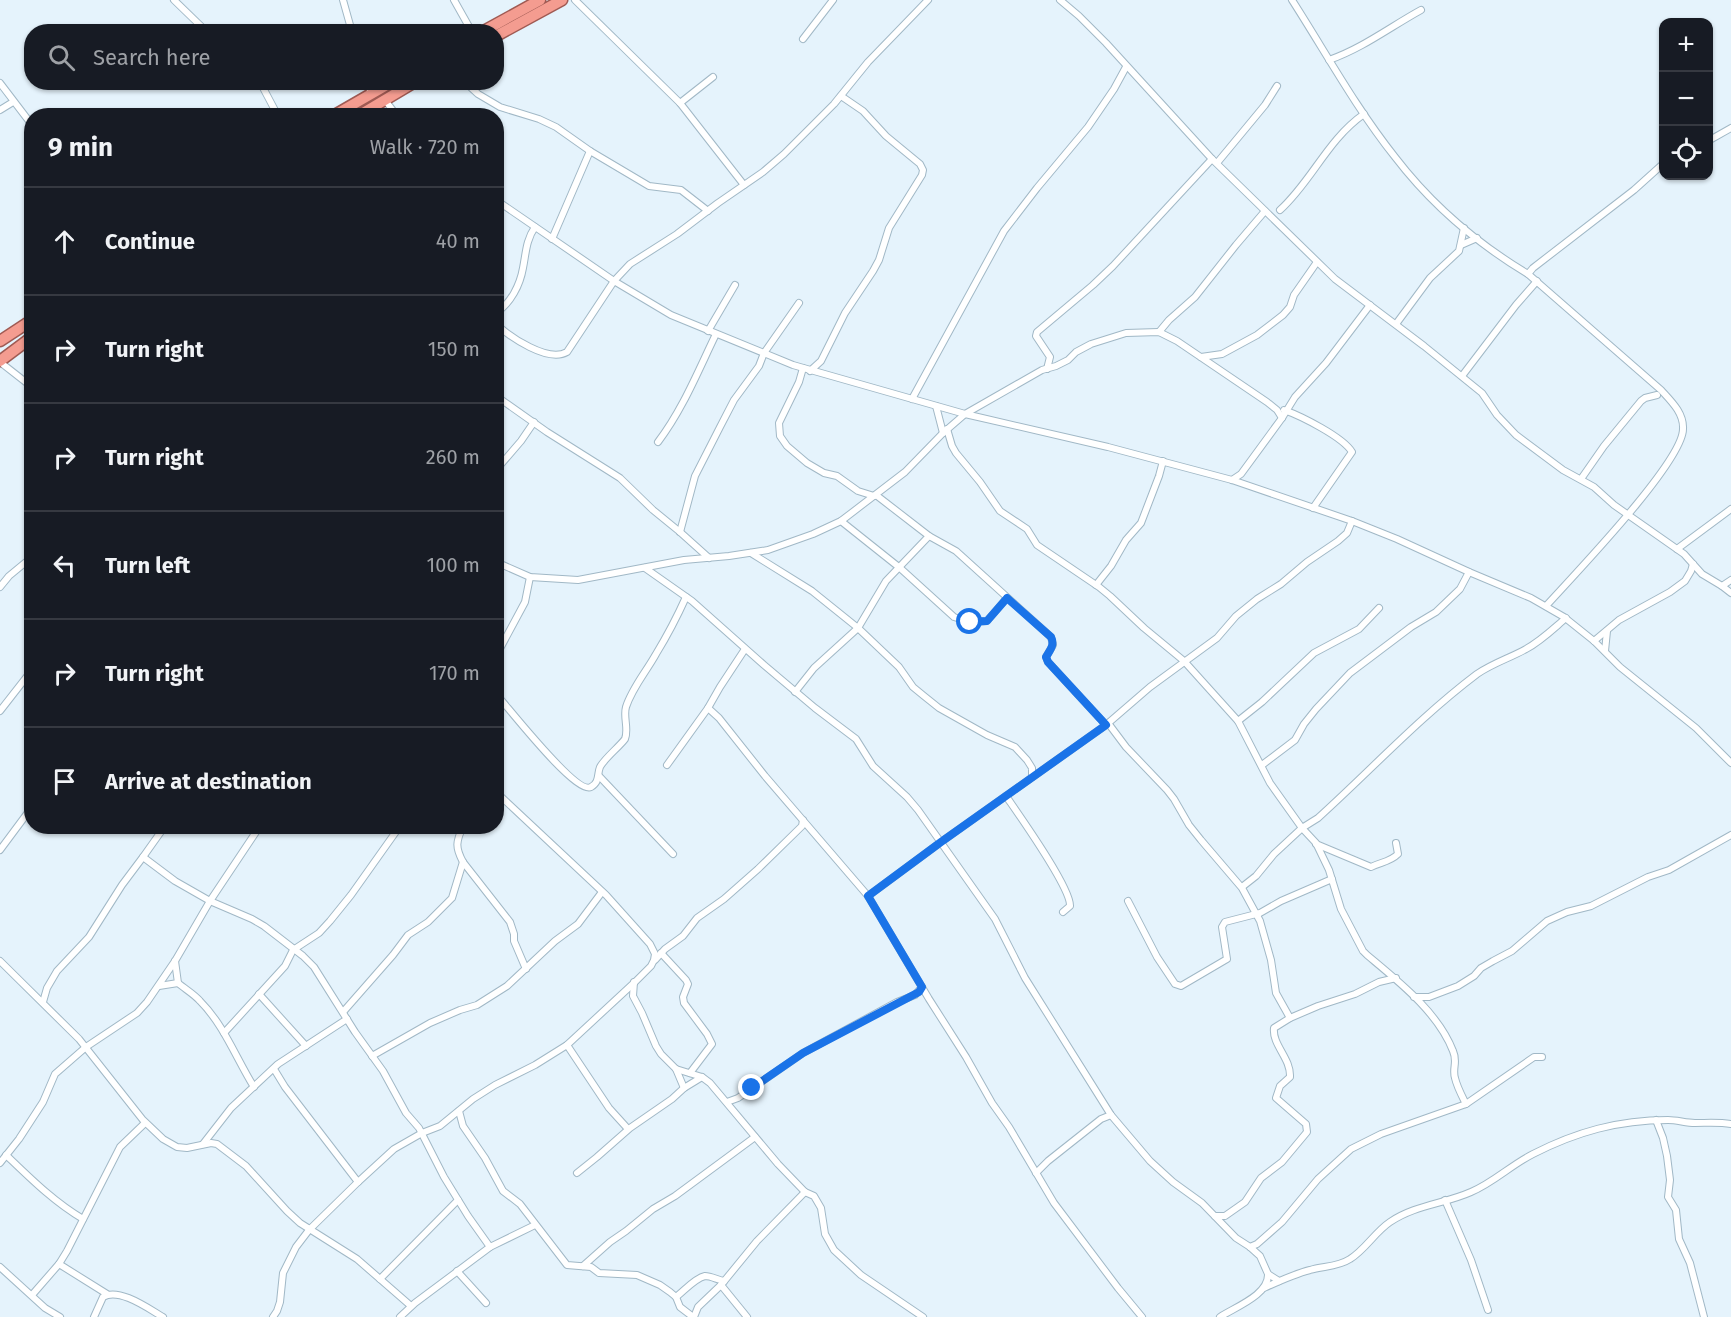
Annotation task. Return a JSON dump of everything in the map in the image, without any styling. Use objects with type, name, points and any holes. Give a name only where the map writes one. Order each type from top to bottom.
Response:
[{"type":"highway","points":[[496,24],[540,0]]},
{"type":"highway","points":[[504,32],[562,0]]},
{"type":"highway","points":[[347,108],[379,90]]},
{"type":"highway","points":[[372,108],[402,90]]},
{"type":"highway","points":[[0,341],[24,325]]},
{"type":"highway","points":[[3,359],[24,343]]},
{"type":"street","points":[[174,0],[199,24]]},
{"type":"street","points":[[343,0],[350,24]]},
{"type":"street","points":[[454,0],[468,24]]},
{"type":"street","points":[[575,0],[680,104],[744,185]]},
{"type":"street","points":[[803,39],[833,0]]},
{"type":"street","points":[[504,331],[528,346],[554,356],[567,352],[614,281],[630,264],[678,234],[784,154],[813,126],[868,63],[928,0]]},
{"type":"street","points":[[1060,0],[1079,16],[1214,161],[1335,279],[1396,324],[1482,393],[1497,416],[1516,435],[1563,470],[1594,487],[1627,515],[1677,549],[1702,574],[1731,593]]},
{"type":"street","points":[[1292,0],[1364,114],[1395,157],[1432,199],[1500,257],[1537,281],[1661,390],[1681,416],[1684,431],[1678,447],[1664,469],[1627,515],[1546,606]]},
{"type":"street","points":[[1329,60],[1361,47],[1421,10]]},
{"type":"street","points":[[912,399],[1004,231],[1088,127],[1126,67]]},
{"type":"street","points":[[680,104],[713,77]]},
{"type":"street","points":[[0,83],[24,115]]},
{"type":"street","points":[[1047,369],[1050,357],[1036,336],[1037,332],[1113,266],[1214,161],[1265,105],[1277,86]]},
{"type":"street","points":[[264,90],[274,108]]},
{"type":"street","points":[[370,90],[371,95]]},
{"type":"street","points":[[474,90],[502,108]]},
{"type":"street","points":[[810,371],[821,361],[845,313],[879,260],[889,228],[923,170],[863,111],[841,96]]},
{"type":"street","points":[[385,100],[391,108]]},
{"type":"street","points":[[0,111],[14,102]]},
{"type":"street","points":[[504,109],[539,118],[649,186],[681,190],[708,211]]},
{"type":"street","points":[[1275,220],[1280,210],[1295,197],[1336,139],[1353,121],[1364,114]]},
{"type":"street","points":[[1713,138],[1731,128]]},
{"type":"street","points":[[552,239],[590,151]]},
{"type":"street","points":[[1528,274],[1659,168]]},
{"type":"street","points":[[504,206],[614,281],[671,315],[810,371],[965,414],[1163,461],[1232,480],[1352,521],[1531,598],[1566,618],[1594,641],[1620,667],[1696,728],[1731,763]]},
{"type":"street","points":[[1159,332],[1195,297],[1236,245],[1267,213],[1280,210]]},
{"type":"street","points":[[504,308],[518,285],[529,236],[535,227]]},
{"type":"street","points":[[1396,324],[1430,278],[1455,255],[1461,245],[1464,228]]},
{"type":"street","points":[[1461,245],[1477,238]]},
{"type":"street","points":[[1201,357],[1222,354],[1257,335],[1288,311],[1294,295],[1317,262]]},
{"type":"street","points":[[1462,376],[1537,281]]},
{"type":"street","points":[[708,331],[735,285]]},
{"type":"street","points":[[680,532],[695,476],[734,400],[759,366],[764,353],[799,303]]},
{"type":"street","points":[[1232,480],[1241,474],[1295,397],[1326,363],[1370,305]]},
{"type":"street","points":[[504,566],[530,577],[579,580],[684,560],[768,550],[813,534],[841,521],[875,496],[905,472],[965,414],[1012,386],[1068,360],[1091,344],[1126,333],[1159,332],[1178,341],[1277,410],[1282,418]]},
{"type":"street","points":[[658,442],[683,403],[716,334]]},
{"type":"street","points":[[0,341],[3,359],[24,379]]},
{"type":"street","points":[[1218,369],[1222,354]]},
{"type":"street","points":[[821,361],[826,375]]},
{"type":"street","points":[[803,368],[799,382],[779,423],[780,436],[787,446],[807,463],[824,473],[837,477],[858,491],[875,496],[929,536],[956,551],[1051,637],[1053,645],[1046,657],[1048,662],[1167,790],[1189,825],[1242,887],[1260,921],[1271,960],[1276,993],[1290,1018]]},
{"type":"street","points":[[1581,479],[1604,446],[1641,402],[1645,398],[1657,395]]},
{"type":"street","points":[[504,401],[620,478],[709,558]]},
{"type":"street","points":[[936,406],[956,453],[1000,511],[1027,529],[1037,545],[1110,596],[1184,661],[1238,721],[1270,783],[1302,828],[1316,843],[1332,879],[1341,909],[1363,951],[1396,978],[1448,1039],[1456,1060],[1454,1076],[1466,1104]]},
{"type":"street","points":[[1277,410],[1304,418],[1349,446],[1352,452],[1313,508]]},
{"type":"street","points":[[504,461],[534,422]]},
{"type":"street","points":[[1096,585],[1140,523],[1163,461]]},
{"type":"street","points":[[1241,474],[1245,485]]},
{"type":"street","points":[[858,491],[862,506]]},
{"type":"street","points":[[1677,549],[1731,509]]},
{"type":"street","points":[[841,521],[900,568],[954,616],[970,622],[987,621],[1007,598]]},
{"type":"street","points":[[868,896],[1107,724],[1150,687],[1223,633],[1236,616],[1248,606],[1338,541],[1347,533],[1352,521]]},
{"type":"street","points":[[795,692],[814,668],[858,628],[886,581],[929,536]]},
{"type":"street","points":[[751,553],[812,591],[858,628],[899,667],[913,687],[939,708],[987,735],[1015,747],[1028,760],[1032,768],[1032,777]]},
{"type":"street","points":[[0,588],[9,576],[24,564]]},
{"type":"street","points":[[1688,577],[1693,564]]},
{"type":"street","points":[[645,568],[709,615],[795,692],[856,739],[873,766],[907,797],[995,919],[1025,978],[1112,1115],[1150,1161],[1173,1182],[1202,1203],[1236,1238],[1254,1245]]},
{"type":"street","points":[[1262,765],[1295,740],[1316,709],[1350,673],[1411,627],[1436,612],[1460,589],[1470,572]]},
{"type":"street","points":[[1594,641],[1620,620],[1670,592],[1688,577],[1702,574]]},
{"type":"street","points":[[504,641],[525,602],[530,577]]},
{"type":"street","points":[[1722,586],[1731,580]]},
{"type":"street","points":[[504,704],[530,735],[583,787],[592,786],[599,776],[602,765],[627,735],[626,707],[669,632],[686,597]]},
{"type":"street","points":[[1238,721],[1262,702],[1314,653],[1359,630],[1379,608]]},
{"type":"street","points":[[1242,887],[1256,876],[1274,854],[1302,828],[1318,818],[1413,728],[1477,675],[1494,663],[1526,649],[1546,636],[1566,618]]},
{"type":"street","points":[[1605,651],[1607,632]]},
{"type":"street","points":[[667,765],[708,708],[745,649]]},
{"type":"street","points":[[0,711],[24,680]]},
{"type":"street","points":[[708,708],[719,718],[803,823],[810,828],[868,896],[1054,1203],[1142,1317]]},
{"type":"street","points":[[1032,768],[1041,771]]},
{"type":"street","points":[[599,776],[673,854]]},
{"type":"street","points":[[1006,796],[1068,895],[1070,906],[1062,912]]},
{"type":"street","points":[[273,1317],[280,1302],[283,1273],[296,1247],[309,1230],[358,1182],[394,1149],[440,1126],[495,1085],[535,1065],[567,1045],[635,982],[654,960],[653,949],[602,892],[504,799]]},
{"type":"street","points":[[0,850],[24,818]]},
{"type":"street","points":[[654,960],[683,936],[697,918],[724,899],[758,869],[803,823]]},
{"type":"street","points":[[43,1002],[47,988],[57,971],[89,937],[122,885],[159,834]]},
{"type":"street","points":[[0,1163],[43,1102],[56,1074],[86,1047],[137,1013],[147,1002],[255,834]]},
{"type":"street","points":[[224,1033],[285,966],[293,950],[318,933],[330,921],[394,834]]},
{"type":"street","points":[[460,834],[457,845],[458,852],[463,862],[510,922],[514,941],[526,969]]},
{"type":"street","points":[[1414,997],[1429,997],[1458,986],[1474,976],[1481,968],[1512,951],[1547,921],[1567,912],[1591,906],[1648,877],[1669,870],[1731,835]]},
{"type":"street","points":[[1316,843],[1371,867],[1392,860],[1398,854],[1396,843]]},
{"type":"street","points":[[143,857],[175,881],[210,901],[264,926],[314,967],[396,1093],[406,1113],[422,1133],[444,1177],[490,1247]]},
{"type":"street","points":[[343,1012],[408,935],[433,917],[452,898],[463,862]]},
{"type":"street","points":[[1128,901],[1157,957],[1178,986],[1181,986],[1227,959],[1222,927],[1225,922],[1264,911],[1281,901],[1332,879]]},
{"type":"street","points":[[372,1056],[430,1023],[477,1005],[507,986],[555,941],[578,924],[602,892]]},
{"type":"street","points":[[1260,921],[1264,911]]},
{"type":"street","points":[[653,949],[663,951],[686,980],[688,984],[683,997],[684,1003],[712,1044],[690,1074]]},
{"type":"street","points":[[175,961],[178,983],[201,1002],[224,1033],[254,1087]]},
{"type":"street","points":[[1,963],[86,1047],[145,1123],[163,1139],[177,1147],[187,1148],[202,1144],[217,1144],[255,1175],[286,1211],[309,1230],[357,1259],[411,1306]]},
{"type":"street","points":[[1379,982],[1383,968]]},
{"type":"street","points":[[1222,1223],[1225,1216],[1245,1202],[1261,1178],[1281,1162],[1307,1131],[1306,1124],[1276,1098],[1280,1086],[1290,1077],[1290,1068],[1273,1030],[1290,1018],[1318,1006],[1355,994],[1379,982],[1396,978]]},
{"type":"street","points":[[635,982],[633,996],[656,1046],[676,1069],[684,1088]]},
{"type":"street","points":[[159,986],[178,983]]},
{"type":"street","points":[[727,1102],[738,1098],[803,1053],[897,1002],[915,995],[922,987]]},
{"type":"street","points":[[624,992],[633,996]]},
{"type":"street","points":[[259,993],[306,1046]]},
{"type":"street","points":[[202,1144],[231,1108],[278,1064],[347,1019]]},
{"type":"street","points":[[567,1045],[609,1108],[628,1130]]},
{"type":"street","points":[[1254,1245],[1282,1222],[1318,1179],[1351,1149],[1381,1134],[1466,1104],[1534,1057],[1542,1057]]},
{"type":"street","points":[[274,1069],[285,1087],[358,1182]]},
{"type":"street","points":[[676,1069],[702,1077],[710,1083],[805,1192],[814,1196],[820,1208],[825,1234],[834,1250],[861,1275],[923,1317]]},
{"type":"street","points":[[577,1173],[628,1130],[702,1077]]},
{"type":"street","points":[[734,1112],[738,1098]]},
{"type":"street","points":[[1101,1119],[1106,1106]]},
{"type":"street","points":[[459,1112],[462,1126],[488,1163],[500,1186],[520,1204],[567,1265],[591,1267],[599,1273],[637,1275],[660,1285],[676,1297],[679,1305],[694,1315],[757,1241],[805,1192]]},
{"type":"street","points":[[1036,1173],[1101,1119],[1112,1115]]},
{"type":"street","points":[[1656,1120],[1667,1156],[1670,1180],[1668,1197],[1676,1210],[1678,1235],[1690,1263],[1704,1317]]},
{"type":"street","points":[[1220,1317],[1264,1288],[1279,1281],[1302,1272],[1351,1259],[1389,1222],[1416,1209],[1477,1190],[1535,1153],[1585,1132],[1624,1122],[1656,1120],[1731,1124]]},
{"type":"street","points":[[32,1295],[59,1264],[67,1251],[120,1147],[145,1123]]},
{"type":"street","points":[[582,1266],[653,1209],[675,1196],[755,1137]]},
{"type":"street","points":[[6,1155],[46,1192],[83,1219]]},
{"type":"street","points":[[380,1279],[458,1200]]},
{"type":"street","points":[[1445,1200],[1471,1260],[1488,1310]]},
{"type":"street","points":[[1215,1216],[1225,1216]]},
{"type":"street","points":[[400,1317],[411,1306],[490,1247],[535,1225]]},
{"type":"street","points":[[1254,1245],[1269,1278],[1264,1288]]},
{"type":"street","points":[[59,1264],[107,1294],[128,1297],[163,1317]]},
{"type":"street","points":[[0,1267],[45,1308],[60,1317]]},
{"type":"street","points":[[457,1271],[486,1303]]},
{"type":"street","points":[[1268,1274],[1279,1281]]},
{"type":"street","points":[[676,1297],[699,1278],[707,1276],[723,1283],[747,1317]]},
{"type":"street","points":[[94,1317],[107,1294]]},
{"type":"route","points":[[752,1088],[803,1053],[919,992],[922,987],[868,896],[1106,725],[1046,659],[1053,645],[1051,637],[1007,598],[987,621],[970,622]]}]
